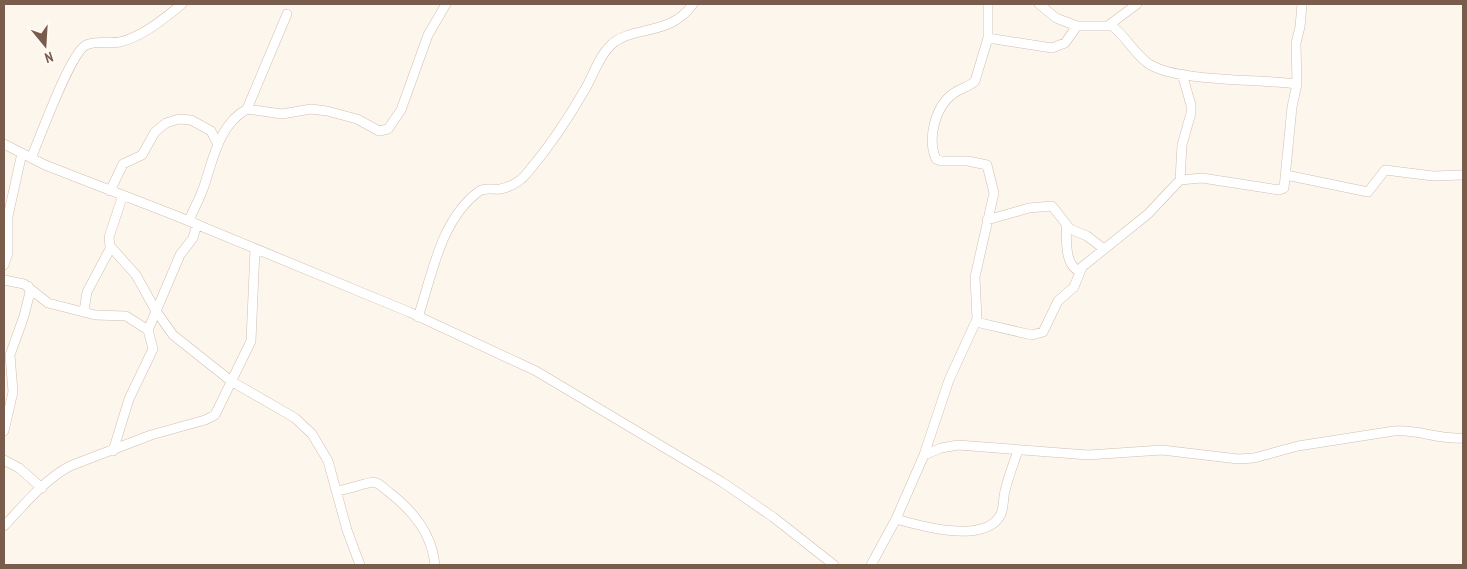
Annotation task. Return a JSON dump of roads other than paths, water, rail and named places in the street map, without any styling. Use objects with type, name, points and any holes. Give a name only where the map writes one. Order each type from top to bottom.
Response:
[{"type":"street","points":[[31,158],[68,71],[82,48],[93,43],[108,44],[128,39],[182,4]]},
{"type":"street","points":[[247,109],[282,114],[311,109],[327,111],[357,119],[379,131],[386,130],[401,110],[428,35],[446,4]]},
{"type":"street","points":[[418,317],[441,246],[466,204],[481,190],[507,187],[518,182],[528,172],[576,104],[604,54],[613,43],[669,25],[681,17],[693,4]]},
{"type":"street","points":[[871,565],[896,519],[924,455],[942,398],[976,322],[978,308],[975,277],[994,193],[987,165],[968,161],[941,161],[936,159],[933,141],[934,127],[938,114],[948,98],[975,81],[988,38],[988,4]]},
{"type":"street","points":[[1039,4],[1056,18],[1077,26],[1109,25],[1147,63],[1182,74],[1297,84]]},
{"type":"street","points":[[1109,25],[1137,4]]},
{"type":"street","points":[[1180,180],[1202,178],[1279,190],[1286,187],[1292,107],[1297,84],[1296,43],[1300,27],[1302,4]]},
{"type":"street","points":[[113,451],[129,399],[153,349],[148,330],[180,255],[193,238],[193,223],[217,143],[238,116],[247,109],[286,14]]},
{"type":"street","points":[[988,38],[1052,48],[1065,43],[1077,26]]},
{"type":"street","points":[[976,322],[1032,335],[1043,332],[1058,301],[1074,287],[1079,271],[1148,214],[1180,180],[1182,145],[1191,113],[1191,105],[1182,74]]},
{"type":"street","points":[[110,191],[123,164],[142,155],[155,132],[166,123],[179,119],[191,120],[211,131],[217,143]]},
{"type":"street","points":[[4,144],[31,158],[418,317],[500,353],[558,382],[722,482],[773,517],[834,565]]},
{"type":"street","points":[[4,265],[8,253],[8,216],[22,153]]},
{"type":"street","points":[[1286,175],[1368,192],[1385,170],[1433,176],[1463,175]]},
{"type":"street","points":[[123,195],[121,206],[109,237],[111,248],[136,275],[172,335],[233,377],[240,386],[295,418],[312,434],[328,461],[347,530],[360,565]]},
{"type":"street","points":[[987,220],[1045,205],[1056,209],[1066,225],[1104,249]]},
{"type":"street","points":[[1066,225],[1069,261],[1072,267],[1079,271]]},
{"type":"street","points":[[84,311],[87,292],[111,248]]},
{"type":"street","points":[[4,526],[42,488],[70,466],[151,435],[211,418],[215,415],[251,341],[255,249]]},
{"type":"street","points":[[4,280],[28,286],[48,302],[95,315],[126,316],[148,330]]},
{"type":"street","points":[[4,431],[13,392],[10,355],[24,316],[30,292],[28,286]]},
{"type":"street","points":[[924,455],[941,448],[958,445],[1088,455],[1162,450],[1238,459],[1254,458],[1298,446],[1394,431],[1408,430],[1452,439],[1463,438]]},
{"type":"street","points":[[896,519],[933,529],[972,530],[987,528],[1000,515],[1018,450]]},
{"type":"street","points":[[4,460],[19,468],[42,488]]},
{"type":"street","points":[[337,491],[351,489],[372,482],[378,484],[403,504],[423,528],[432,546],[435,565]]}]
